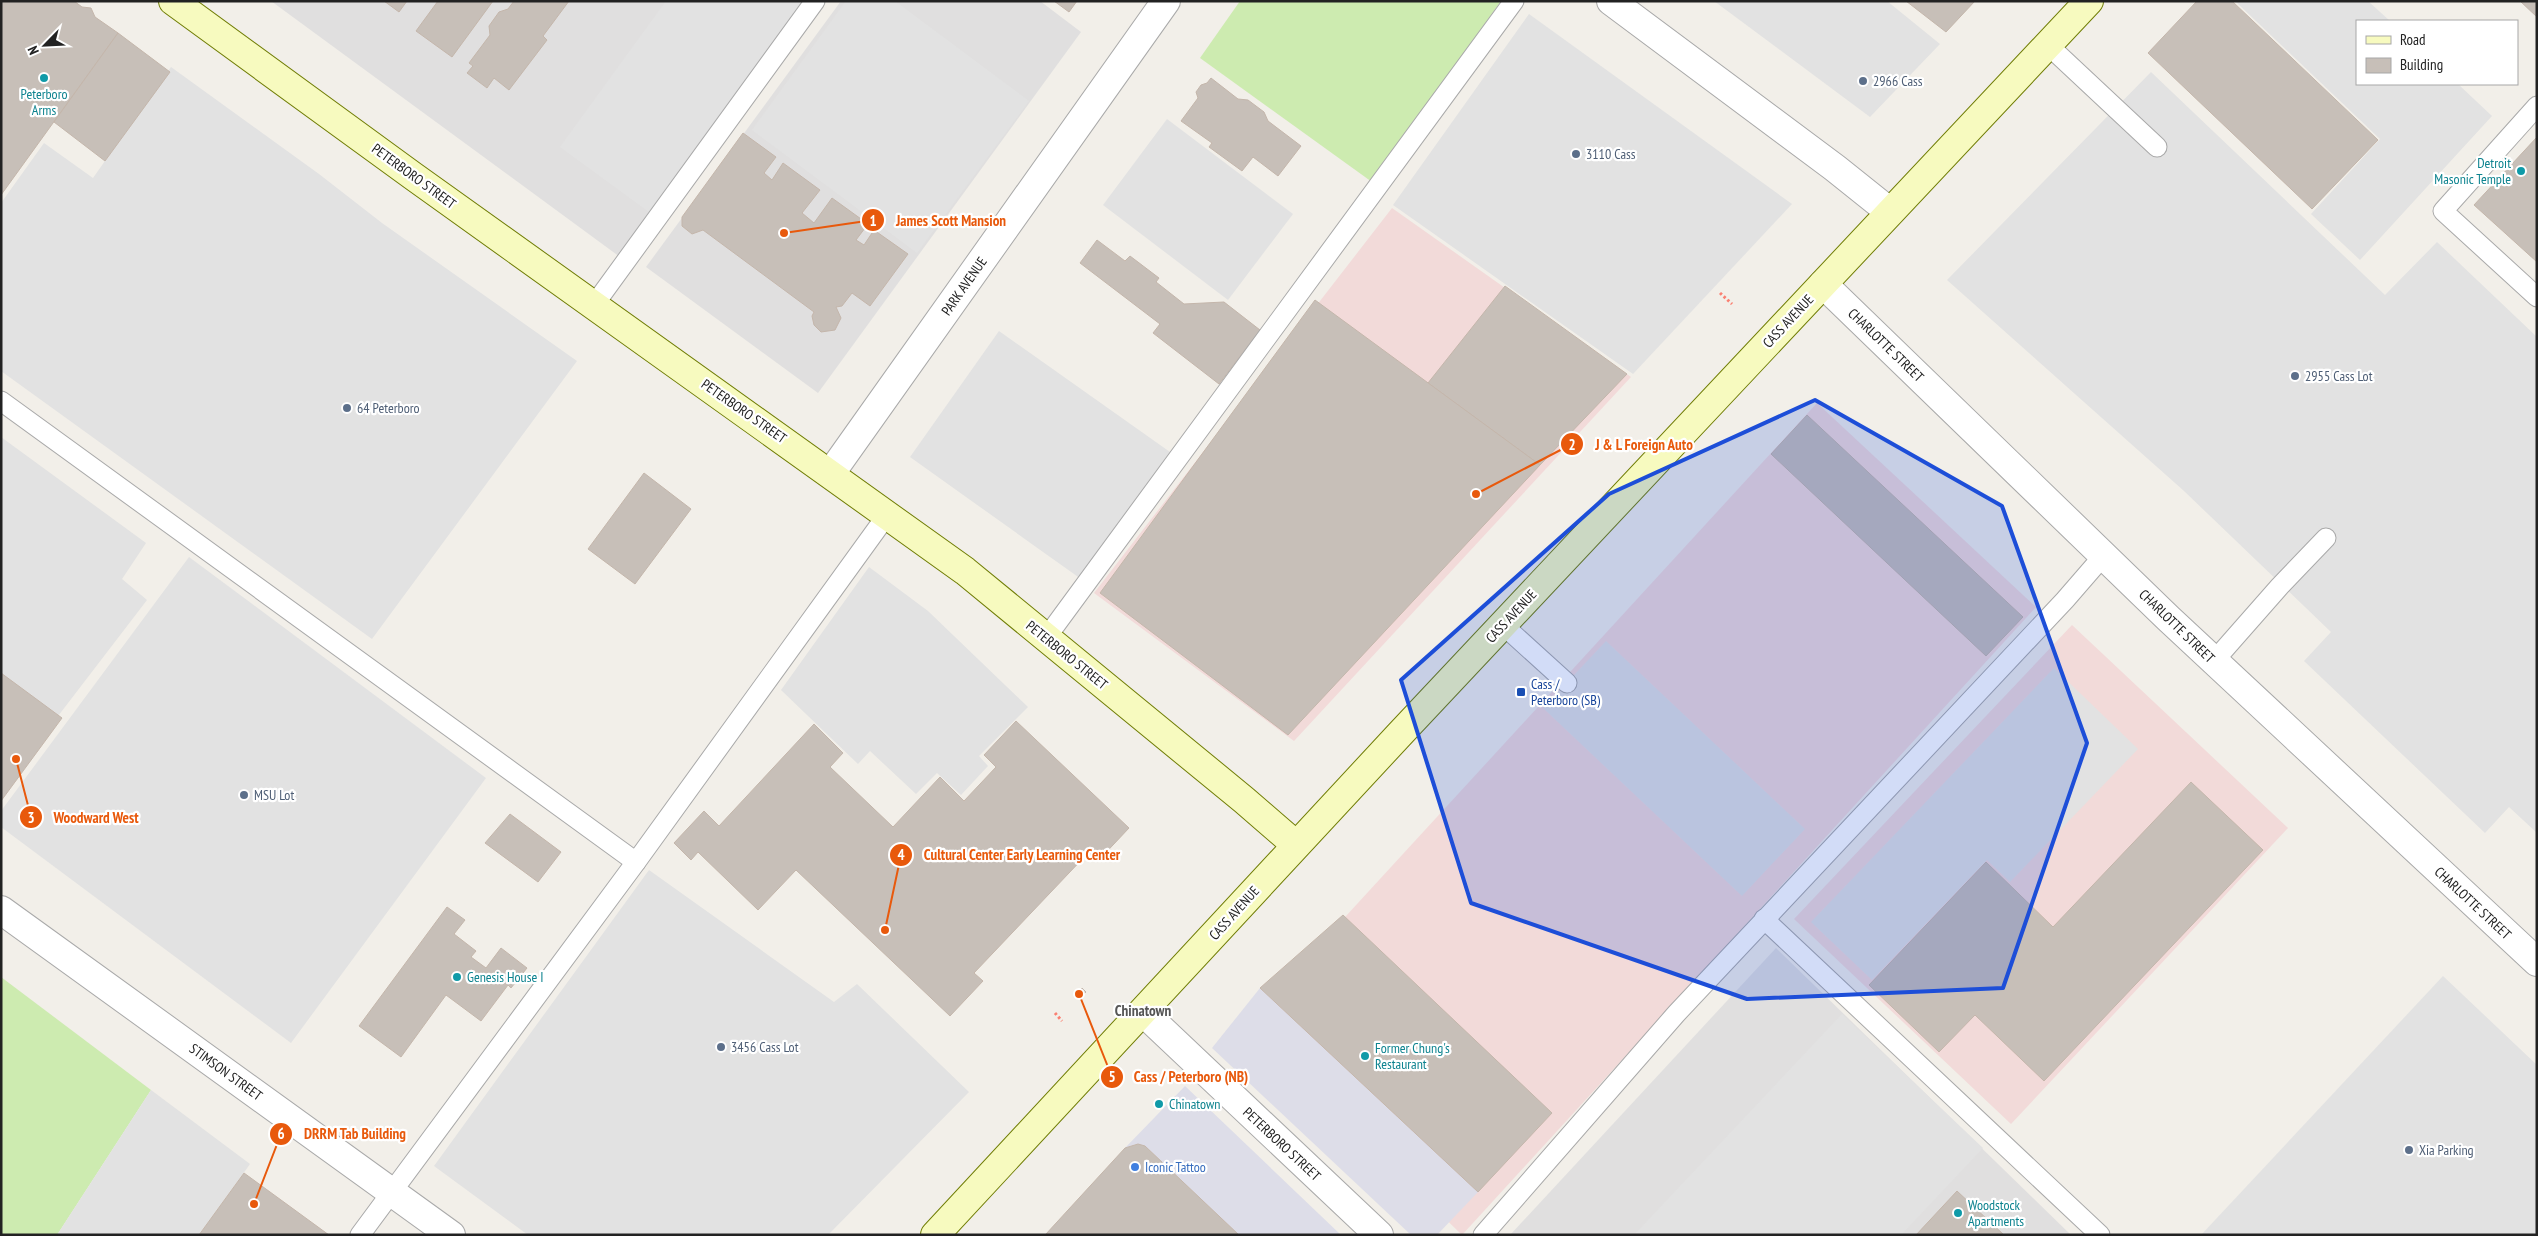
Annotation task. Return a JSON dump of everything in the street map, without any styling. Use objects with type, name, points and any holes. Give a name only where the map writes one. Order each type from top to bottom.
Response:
[{"type":"street","name":"PETERBORO STREET","points":[[173,1],[965,571],[1296,845]]},
{"type":"street","name":"PARK AVENUE","points":[[831,473],[1166,1]]},
{"type":"street","points":[[1612,1],[1835,168],[1890,212]]},
{"type":"street","name":"CASS AVENUE","points":[[935,1235],[1296,845],[2089,1]]},
{"type":"street","name":"CHARLOTTE STREET","points":[[1823,284],[2214,661],[2537,962]]},
{"type":"street","name":"STIMSON STREET","points":[[1,910],[451,1235]]},
{"type":"street","name":"PETERBORO STREET","points":[[1143,1012],[1378,1235]]},
{"type":"lane","points":[[594,305],[815,1]]},
{"type":"lane","points":[[1046,638],[1514,1]]},
{"type":"lane","points":[[2048,45],[2158,147]]},
{"type":"lane","points":[[2537,106],[2442,211],[2537,297]]},
{"type":"lane","points":[[1,401],[636,862]]},
{"type":"lane","points":[[360,1235],[636,862],[887,515]]},
{"type":"lane","points":[[2214,661],[2280,586],[2326,538]]},
{"type":"lane","points":[[1483,1235],[1676,1014],[2065,600],[2104,555]]},
{"type":"lane","points":[[1502,625],[1567,683]]},
{"type":"lane","points":[[1764,919],[2100,1235]]},
{"type":"path","points":[[1720,293],[1732,304]]},
{"type":"path","points":[[1055,1013],[1062,1021]]},
{"type":"highlighted area","points":[[1815,400],[2002,506],[2087,743],[2003,988],[1747,999],[1471,903],[1401,680],[1609,494]]},
{"type":"shaded area","points":[[271,1],[806,1],[620,257]]},
{"type":"shaded area","points":[[666,1],[802,1],[649,212],[560,147]]},
{"type":"shaded area","points":[[841,1],[1040,1],[1081,32],[818,393],[646,267]]},
{"type":"shaded area","points":[[846,1],[895,1],[1029,101],[917,253],[752,130]]},
{"type":"shaded area","name":"2966 Cass","points":[[1714,1],[1887,1],[1940,44],[1870,117]]},
{"type":"shaded area","points":[[2235,1],[2368,1],[2389,20],[2356,20],[2356,85],[2459,85],[2492,116],[2360,260],[2311,214],[2380,139]]},
{"type":"shaded area","name":"3110 Cass","points":[[1529,14],[1792,204],[1633,374],[1393,205]]},
{"type":"shaded area","name":"64 Peterboro","points":[[171,67],[319,174],[382,223],[577,361],[372,639],[1,371],[1,203],[44,143],[93,178]]},
{"type":"shaded area","name":"2955 Cass Lot","points":[[2151,72],[2385,295],[2437,242],[2537,337],[2537,833],[2509,807],[2485,833],[2304,661],[2331,632],[2184,491],[1947,280]]},
{"type":"shaded area","points":[[1167,119],[1293,214],[1228,300],[1103,205]]},
{"type":"shaded area","points":[[1392,208],[1631,377],[1294,741],[1094,593]]},
{"type":"shaded area","points":[[999,331],[1170,452],[1081,579],[910,457]]},
{"type":"shaded area","points":[[1817,403],[2036,607],[1462,1235],[1246,1025]]},
{"type":"shaded area","points":[[1,437],[146,543],[122,579],[147,600],[55,720],[1,679]]},
{"type":"shaded area","name":"MSU Lot","points":[[189,557],[486,778],[291,1043],[1,827],[1,811]]},
{"type":"shaded area","points":[[869,567],[928,611],[1028,707],[979,756],[988,766],[961,795],[937,773],[916,794],[870,751],[858,764],[781,690]]},
{"type":"shaded area","points":[[2072,625],[2288,828],[2011,1124],[1794,919]]},
{"type":"shaded area","points":[[1606,641],[1805,829],[1742,896],[1543,708]]},
{"type":"shaded area","points":[[2054,668],[2138,749],[2010,882],[1987,860],[1872,980],[1811,922]]},
{"type":"shaded area","name":"3456 Cass Lot","points":[[649,870],[834,1002],[857,984],[969,1092],[828,1235],[528,1235],[434,1166]]},
{"type":"shaded area","points":[[1776,948],[2071,1235],[1510,1235]]},
{"type":"shaded area","name":"Xia Parking","points":[[2443,976],[2537,1065],[2537,1235],[2201,1235]]},
{"type":"shaded area","points":[[1260,988],[1478,1192],[1437,1235],[1411,1235],[1212,1048]]},
{"type":"shaded area","points":[[1842,1014],[1983,1148],[1901,1235],[1634,1235]]},
{"type":"shaded area","points":[[1185,1086],[1341,1235],[1239,1235],[1145,1146],[1137,1144],[1125,1148]]},
{"type":"shaded area","points":[[151,1090],[250,1164],[199,1235],[57,1235]]},
{"type":"green space","points":[[1240,1],[1501,1],[1372,182],[1200,58]]},
{"type":"green space","points":[[1,977],[151,1090],[57,1235],[1,1235]]},
{"type":"building","name":"Peterboro Arms","points":[[1,1],[74,1],[82,7],[91,8],[95,17],[118,33],[1,195]]},
{"type":"building","points":[[384,1],[407,1],[399,12]]},
{"type":"building","points":[[438,1],[493,1],[452,57],[416,31]]},
{"type":"building","points":[[514,1],[569,1],[543,36],[547,40],[509,90],[494,78],[487,88],[467,73],[473,66],[469,63],[490,35],[489,26],[499,12],[508,9]]},
{"type":"building","points":[[1054,1],[1077,1],[1069,12]]},
{"type":"building","points":[[1906,1],[1975,1],[1946,32]]},
{"type":"building","points":[[2197,1],[2232,1],[2378,140],[2312,209],[2148,53]]},
{"type":"building","points":[[2520,1],[2537,1],[2537,17]]},
{"type":"building","points":[[118,33],[170,72],[105,161],[54,122]]},
{"type":"building","points":[[1211,78],[1238,99],[1248,100],[1264,112],[1268,121],[1301,146],[1278,176],[1253,157],[1242,171],[1209,147],[1212,143],[1181,121],[1198,98],[1196,92],[1201,85],[1207,83]]},
{"type":"building","points":[[743,133],[776,157],[764,173],[772,180],[783,163],[820,190],[802,213],[814,223],[832,198],[868,224],[856,240],[864,245],[874,230],[908,254],[870,306],[852,293],[842,306],[836,307],[841,318],[835,330],[821,332],[814,325],[812,316],[814,312],[703,230],[692,234],[682,226],[682,217]]},
{"type":"building","name":"Detroit Masonic Temple","points":[[2537,137],[2537,262],[2474,205]]},
{"type":"building","points":[[1097,240],[1125,261],[1130,256],[1159,278],[1156,282],[1184,304],[1224,302],[1260,330],[1219,384],[1153,333],[1160,324],[1080,263]]},
{"type":"building","points":[[1505,286],[1627,374],[1540,465],[1428,383]]},
{"type":"building","points":[[1315,300],[1540,465],[1288,735],[1100,593]]},
{"type":"building","points":[[1807,415],[2023,617],[1986,656],[1771,454]]},
{"type":"building","points":[[644,473],[691,509],[635,584],[588,549]]},
{"type":"building","points":[[1,673],[62,718],[1,801]]},
{"type":"building","points":[[1016,721],[1129,828],[1097,862],[1088,853],[974,973],[983,981],[950,1016],[796,870],[758,910],[698,852],[691,860],[674,843],[704,811],[719,826],[814,724],[843,753],[830,767],[893,827],[940,777],[964,801],[996,767],[984,755]]},
{"type":"building","points":[[2191,782],[2263,850],[2044,1081],[1975,1015],[1939,1052],[1869,985],[1986,862],[2053,927]]},
{"type":"building","points":[[510,814],[561,852],[538,882],[485,843]]},
{"type":"building","name":"Genesis House I","points":[[447,907],[465,920],[454,934],[476,951],[471,957],[486,968],[501,948],[527,968],[511,988],[508,985],[481,1021],[446,995],[401,1057],[359,1026]]},
{"type":"building","points":[[1343,915],[1552,1113],[1478,1192],[1260,988]]},
{"type":"building","points":[[1082,988],[1086,992],[1080,998],[1076,994]]},
{"type":"building","points":[[1138,1144],[1145,1146],[1239,1235],[1046,1234],[1125,1148]]},
{"type":"building","points":[[244,1173],[329,1235],[199,1235]]},
{"type":"building","name":"Woodstock Apartments","points":[[1957,1191],[2004,1235],[1916,1235]]},
{"type":"place","name":"Peterboro Arms","points":[[44,78]]},
{"type":"place","name":"2966 Cass","points":[[1863,81]]},
{"type":"place","name":"3110 Cass","points":[[1576,154]]},
{"type":"place","name":"Detroit Masonic Temple","points":[[2521,171]]},
{"type":"place","name":"James Scott Mansion","points":[[784,233]]},
{"type":"place","name":"2955 Cass Lot","points":[[2295,376]]},
{"type":"place","name":"64 Peterboro","points":[[347,408]]},
{"type":"place","name":"J & L Foreign Auto","points":[[1476,494]]},
{"type":"place","name":"Cass / Peterboro (SB)","points":[[1521,692]]},
{"type":"place","name":"Woodward West","points":[[16,759]]},
{"type":"place","name":"MSU Lot","points":[[244,795]]},
{"type":"place","name":"Cultural Center Early Learning Center","points":[[885,930]]},
{"type":"place","name":"Genesis House I","points":[[457,977]]},
{"type":"place","name":"Cass / Peterboro (NB)","points":[[1079,994]]},
{"type":"place","name":"3456 Cass Lot","points":[[721,1047]]},
{"type":"place","name":"Former Chung's Restaurant","points":[[1365,1056]]},
{"type":"place","name":"Chinatown","points":[[1159,1104]]},
{"type":"place","name":"Xia Parking","points":[[2409,1150]]},
{"type":"place","name":"Iconic Tattoo","points":[[1135,1167]]},
{"type":"place","name":"DRRM Tab Building","points":[[254,1204]]},
{"type":"place","name":"Woodstock Apartments","points":[[1958,1213]]},
{"type":"district","name":"Chinatown","points":[[1143,1011]]}]
